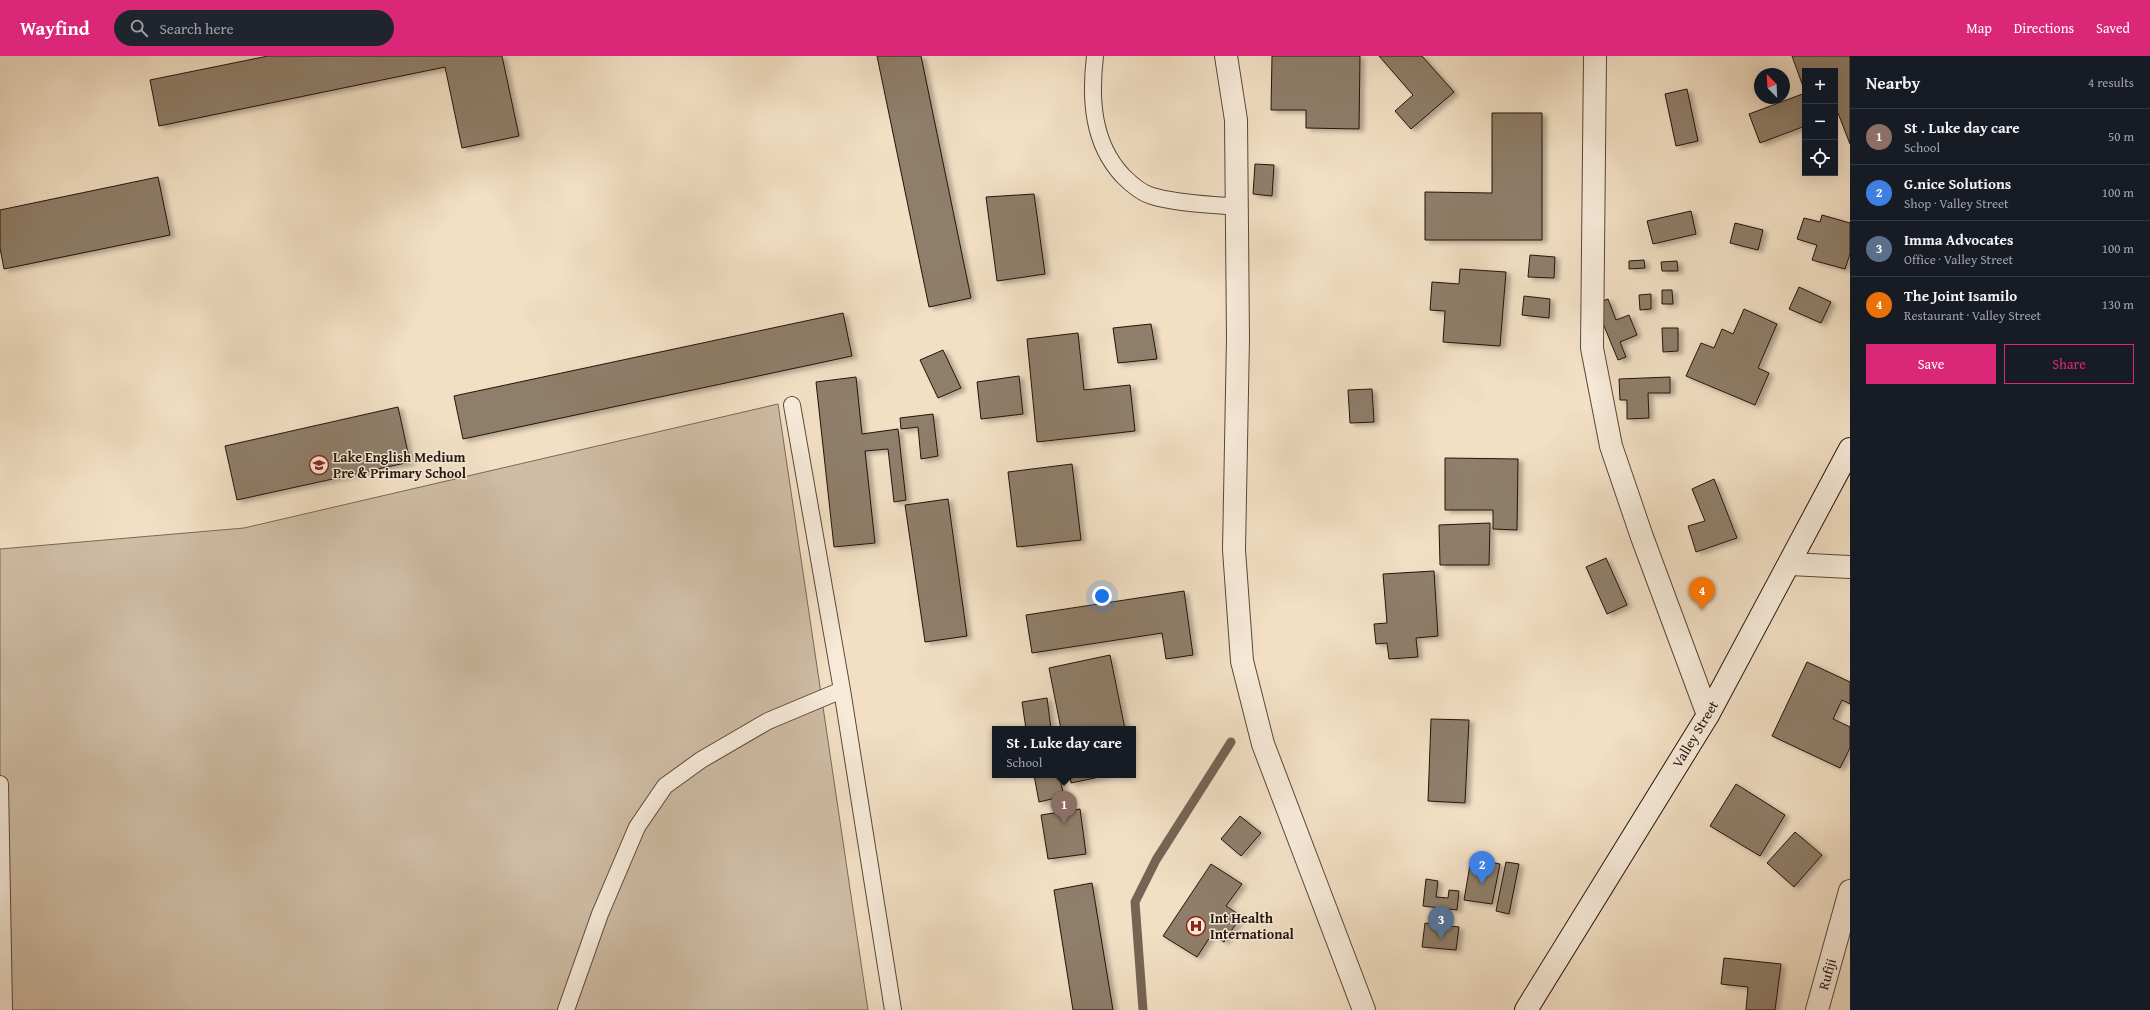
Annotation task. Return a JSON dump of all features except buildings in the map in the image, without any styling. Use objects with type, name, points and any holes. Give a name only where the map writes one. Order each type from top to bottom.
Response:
[{"type":"street","points":[[1226,56],[1236,120],[1238,338],[1234,550],[1242,661],[1263,744],[1364,1010]]},
{"type":"street","points":[[1595,56],[1592,348],[1611,446],[1642,537],[1708,715]]},
{"type":"street","name":"Valley Street","points":[[1526,1010],[1708,715],[1790,564],[1850,449]]},
{"type":"street","points":[[1790,564],[1850,567]]},
{"type":"street","name":"Rufiji","points":[[1817,1010],[1850,891]]},
{"type":"lane","points":[[1095,56],[1093,103],[1099,136],[1114,166],[1132,186],[1151,196],[1237,207]]},
{"type":"lane","points":[[792,405],[842,690],[893,1010]]},
{"type":"lane","points":[[566,1010],[600,914],[637,827],[665,786],[701,760],[768,722],[842,690]]},
{"type":"lane","points":[[0,784],[4,1010]]},
{"type":"shaded area","points":[[778,404],[868,1010],[0,1010],[0,549],[244,528]]},
{"type":"waterway","points":[[1143,1010],[1135,902],[1156,860],[1231,742]]},
{"type":"place","name":"Lake English Medium Pre & Primary School","points":[[319,465]]},
{"type":"place","name":"The Joint Isamilo","points":[[1702,610]]},
{"type":"place","name":"St . Luke day care","points":[[1064,824]]},
{"type":"place","name":"G.nice Solutions","points":[[1482,884]]},
{"type":"place","name":"Int Health International","points":[[1196,926]]},
{"type":"place","name":"Imma Advocates","points":[[1441,939]]}]
